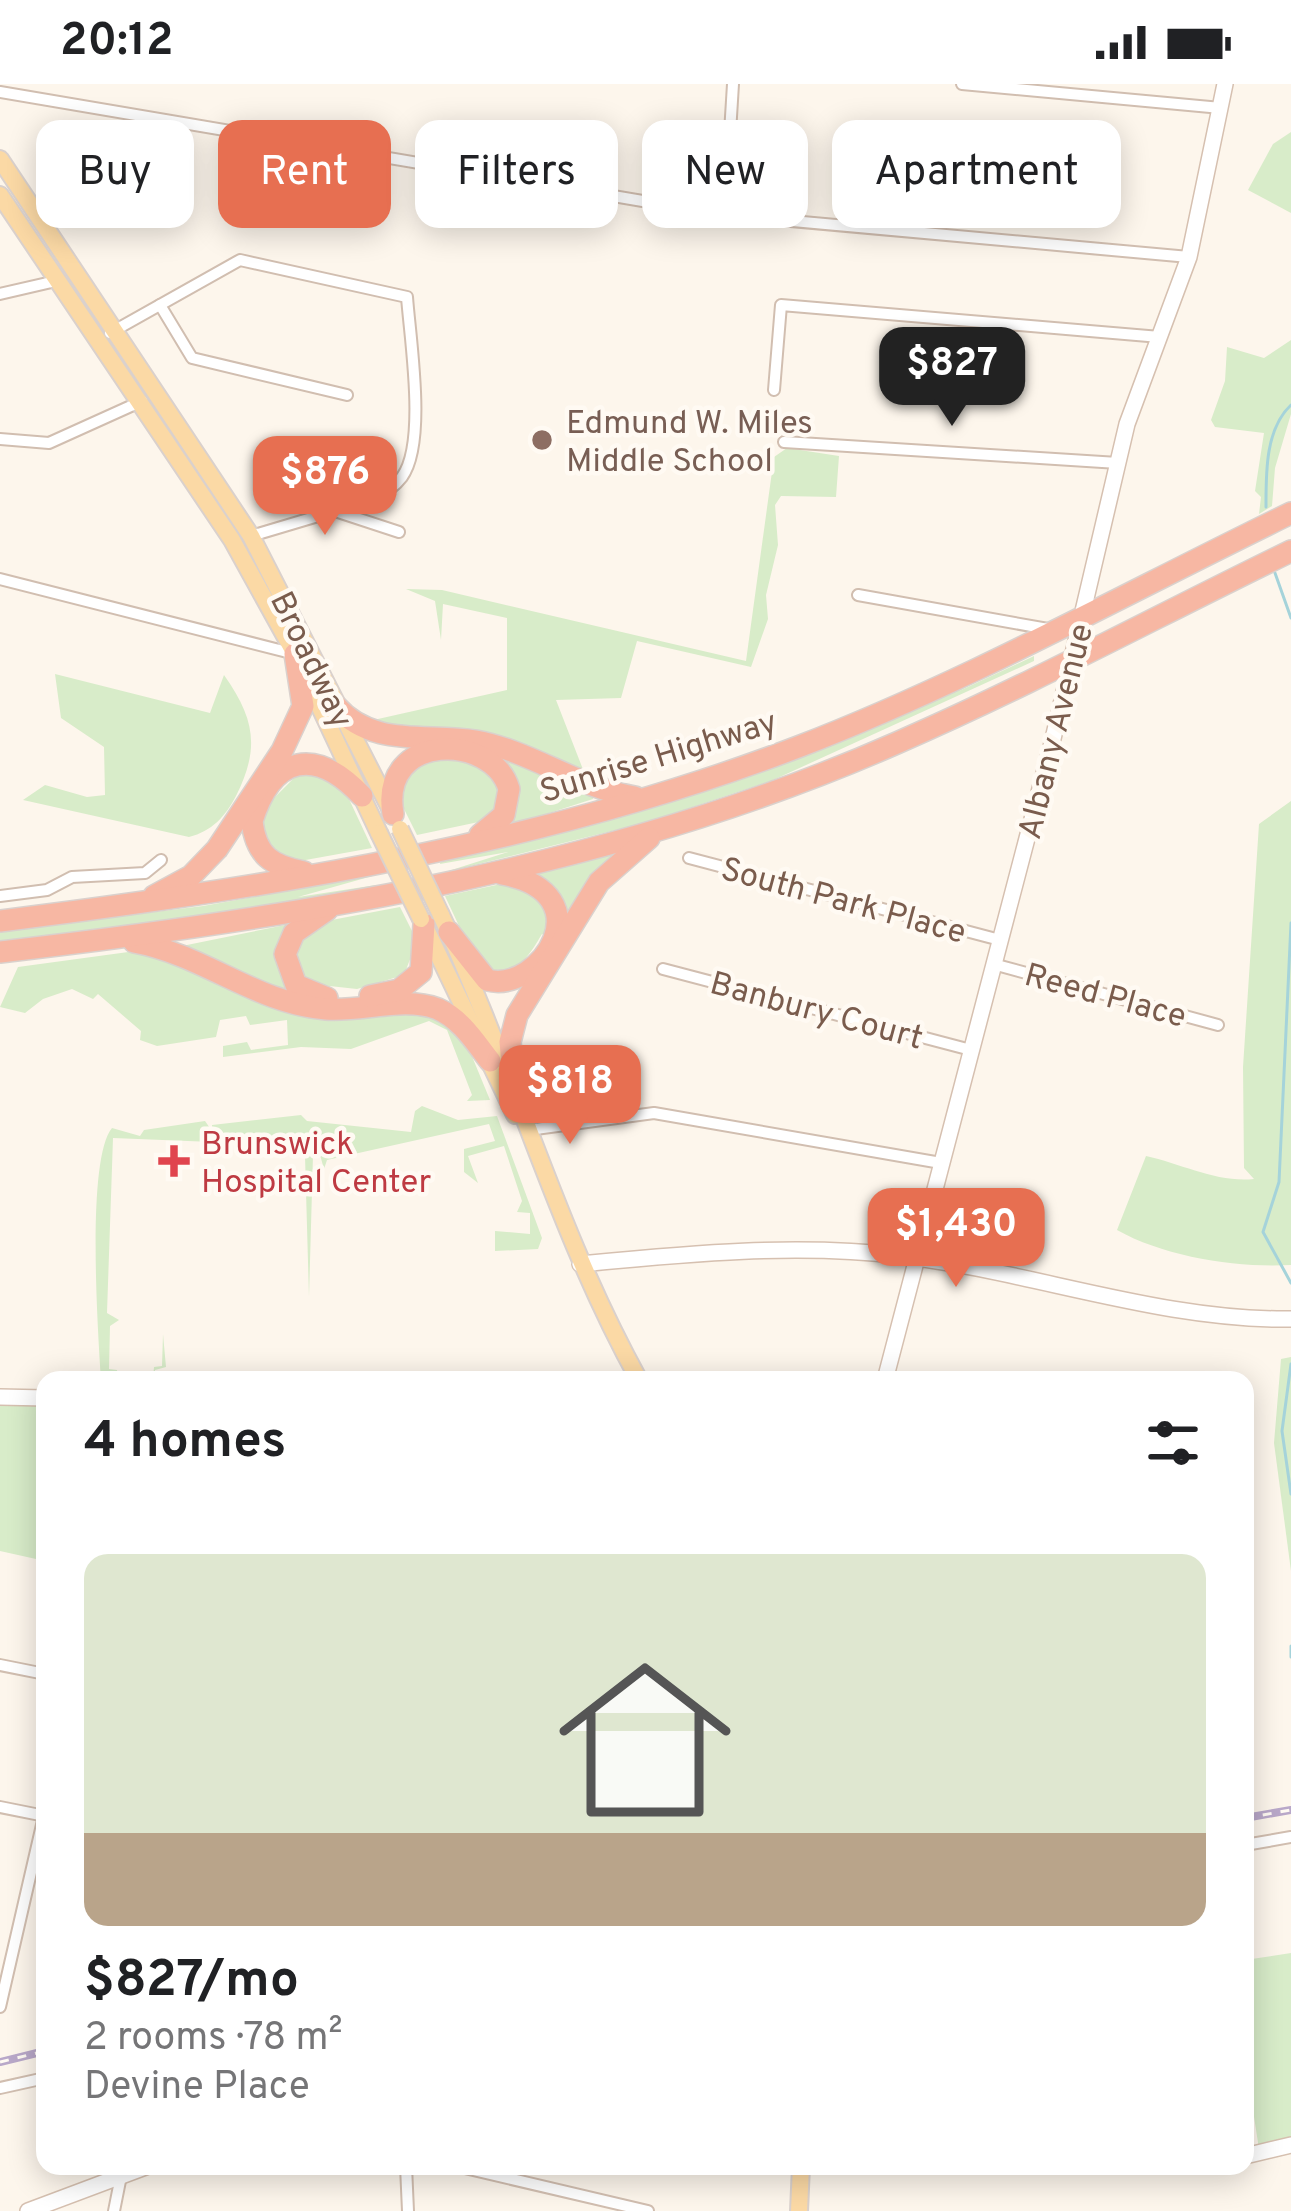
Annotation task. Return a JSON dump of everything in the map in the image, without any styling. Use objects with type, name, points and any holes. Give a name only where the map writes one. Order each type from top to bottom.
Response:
[{"type":"highway","name":"Sunrise Highway","points":[[0,921],[139,904],[316,874],[647,799],[882,713],[1291,513]]},
{"type":"highway","name":"Sunrise Highway","points":[[0,952],[116,939],[338,903],[496,872],[666,826],[898,743],[1291,551]]},
{"type":"highway","points":[[139,904],[191,876],[207,860],[282,751],[303,706],[296,654]]},
{"type":"highway","points":[[336,706],[376,734],[480,742],[597,790],[647,799]]},
{"type":"highway","points":[[397,821],[390,796],[397,771],[416,754],[440,751],[484,758],[507,780],[508,806],[496,824],[469,842]]},
{"type":"highway","points":[[316,874],[269,862],[254,835],[256,808],[290,769],[303,762],[329,765],[362,796]]},
{"type":"highway","points":[[514,1084],[510,1042],[518,1015],[599,882],[666,826]]},
{"type":"highway","points":[[434,922],[487,980],[513,981],[532,970],[556,927],[555,902],[538,882],[496,872]]},
{"type":"highway","points":[[338,903],[294,933],[285,954],[296,985],[318,998],[377,996],[412,982],[425,960],[434,922]]},
{"type":"highway","points":[[116,939],[172,949],[272,998],[305,1006],[346,1010],[427,1006],[458,1022],[490,1061]]},
{"type":"main road","name":"Broadway","points":[[0,159],[105,336],[251,536],[397,821],[490,1061],[580,1264],[634,1371]]},
{"type":"main road","name":"Broadway","points":[[0,195],[56,281],[105,336]]},
{"type":"main road","name":"Broadway","points":[[147,398],[296,654],[379,833],[434,922],[514,1084],[524,1131]]},
{"type":"main road","points":[[799,2211],[801,2175]]},
{"type":"street","points":[[731,120],[733,84]]},
{"type":"street","points":[[962,84],[1223,109]]},
{"type":"street","name":"Albany Avenue","points":[[888,1371],[1074,656],[1118,463],[1189,257],[1225,84]]},
{"type":"street","points":[[0,92],[642,201]]},
{"type":"street","points":[[808,223],[1189,257]]},
{"type":"street","points":[[105,336],[240,260],[407,296],[414,411],[407,465],[385,492],[251,536]]},
{"type":"street","points":[[0,294],[56,281]]},
{"type":"street","points":[[160,304],[192,358],[347,395]]},
{"type":"street","points":[[773,390],[781,305],[1160,337]]},
{"type":"street","points":[[0,439],[49,443],[147,398]]},
{"type":"street","points":[[784,442],[1118,463]]},
{"type":"street","points":[[335,512],[399,532]]},
{"type":"street","points":[[0,579],[296,654]]},
{"type":"street","points":[[858,595],[1051,630]]},
{"type":"street","name":"South Park Place","points":[[688,858],[1000,940]]},
{"type":"street","points":[[0,896],[47,890],[72,877],[145,873],[160,860]]},
{"type":"street","name":"Reed Place","points":[[993,964],[1218,1025]]},
{"type":"street","name":"Banbury Court","points":[[663,968],[970,1050]]},
{"type":"street","points":[[524,1131],[654,1113],[941,1163]]},
{"type":"street","points":[[580,1264],[798,1251],[919,1258],[1207,1311],[1291,1319]]},
{"type":"street","points":[[0,1397],[36,1398]]},
{"type":"street","points":[[0,1665],[36,1673]]},
{"type":"street","points":[[0,1807],[36,1814]]},
{"type":"street","points":[[1254,1843],[1291,1837]]},
{"type":"street","points":[[0,2007],[36,1854]]},
{"type":"street","points":[[0,2088],[36,2080]]},
{"type":"street","points":[[1254,2154],[1291,2145]]},
{"type":"street","points":[[28,2211],[111,2175]]},
{"type":"street","points":[[114,2211],[121,2175]]},
{"type":"street","points":[[406,2175],[408,2211]]},
{"type":"street","points":[[495,2175],[648,2211]]},
{"type":"street","points":[[526,2175],[526,2182]]},
{"type":"green space","points":[[1291,132],[1291,213],[1248,190],[1273,144]]},
{"type":"green space","points":[[1291,340],[1291,414],[1275,468],[1272,506],[1259,514],[1261,497],[1255,491],[1264,433],[1215,427],[1211,420],[1225,381],[1227,347],[1264,358]]},
{"type":"green space","points":[[787,448],[839,456],[836,497],[781,496],[775,505],[778,545],[766,595],[768,619],[751,667],[637,641],[621,698],[556,700],[584,772],[511,739],[369,721],[507,690],[507,618],[443,604],[441,640],[435,601],[406,589],[442,590],[746,661],[774,457]]},
{"type":"green space","points":[[1035,650],[959,691],[1034,656],[1034,661],[771,781],[648,822],[442,873],[508,852],[440,864],[441,859],[611,819],[729,782]]},
{"type":"green space","points":[[55,674],[210,713],[224,675],[248,720],[251,748],[244,779],[222,817],[189,837],[23,800],[45,785],[87,797],[105,795],[104,747],[61,718]]},
{"type":"green space","points":[[502,755],[593,796],[593,799],[506,827]]},
{"type":"green space","points":[[474,759],[505,794],[488,820],[417,835],[402,805],[402,775],[432,760]]},
{"type":"green space","points":[[302,770],[341,782],[372,848],[300,861],[269,857],[260,812]]},
{"type":"green space","points":[[1291,801],[1291,1265],[1248,1265],[1179,1254],[1117,1230],[1146,1156],[1214,1176],[1254,1179],[1244,1168],[1243,1067],[1259,824]]},
{"type":"green space","points":[[624,849],[571,918],[561,914],[536,874]]},
{"type":"green space","points":[[376,875],[298,897],[376,885],[376,889],[0,944],[0,931],[203,906]]},
{"type":"green space","points":[[501,884],[547,900],[546,936],[542,934],[526,958],[514,966],[487,971],[474,958],[445,896]]},
{"type":"green space","points":[[400,907],[417,941],[404,975],[357,989],[302,983],[293,944],[321,922]]},
{"type":"green space","points":[[300,922],[289,933],[294,999],[182,946]]},
{"type":"green space","points":[[143,950],[265,999],[408,1009],[442,1020],[464,1037],[490,1100],[467,1101],[472,1095],[447,1030],[429,1021],[351,1049],[301,1047],[223,1057],[223,1046],[247,1042],[251,1050],[288,1045],[287,1020],[250,1025],[246,1016],[220,1020],[216,1037],[157,1046],[140,1040],[141,1031],[98,994],[93,999],[72,989],[43,999],[25,1013],[0,1007],[18,967]]},
{"type":"green space","points":[[422,1106],[458,1120],[497,1116],[542,1238],[538,1249],[495,1251],[495,1231],[530,1234],[530,1213],[517,1212],[522,1201],[504,1146],[468,1156],[478,1183],[464,1172],[464,1149],[495,1141],[489,1124],[327,1160],[324,1169],[320,1155],[313,1155],[309,1297],[305,1156],[296,1153],[308,1152],[308,1146],[113,1138],[107,1313],[119,1320],[110,1326],[109,1369],[117,1371],[101,1371],[96,1209],[104,1146],[112,1128],[140,1136],[144,1130],[205,1121],[212,1131],[212,1125],[301,1115],[307,1121],[411,1132],[415,1111]]},
{"type":"green space","points":[[163,1334],[166,1367],[155,1370],[162,1366]]},
{"type":"green space","points":[[1291,1357],[1291,1571],[1274,1443],[1281,1359]]},
{"type":"green space","points":[[0,1404],[36,1405],[36,1559],[0,1551]]},
{"type":"green space","points":[[1291,1953],[1291,2140],[1259,2149],[1254,2117],[1254,1959]]},
{"type":"waterway","points":[[1266,507],[1272,439],[1291,405]]},
{"type":"waterway","points":[[1275,573],[1291,618]]},
{"type":"waterway","points":[[1291,923],[1279,1182],[1263,1232],[1291,1283]]},
{"type":"waterway","points":[[1291,1364],[1282,1431],[1291,1494]]},
{"type":"waterway","points":[[1291,1646],[1291,1657]]},
{"type":"railway","points":[[1254,1816],[1291,1810]]},
{"type":"railway","points":[[0,2062],[36,2053]]},
{"type":"place","name":"Edmund W. Miles Middle School","points":[[542,440]]},
{"type":"place","name":"Brunswick Hospital Center","points":[[174,1161]]}]
